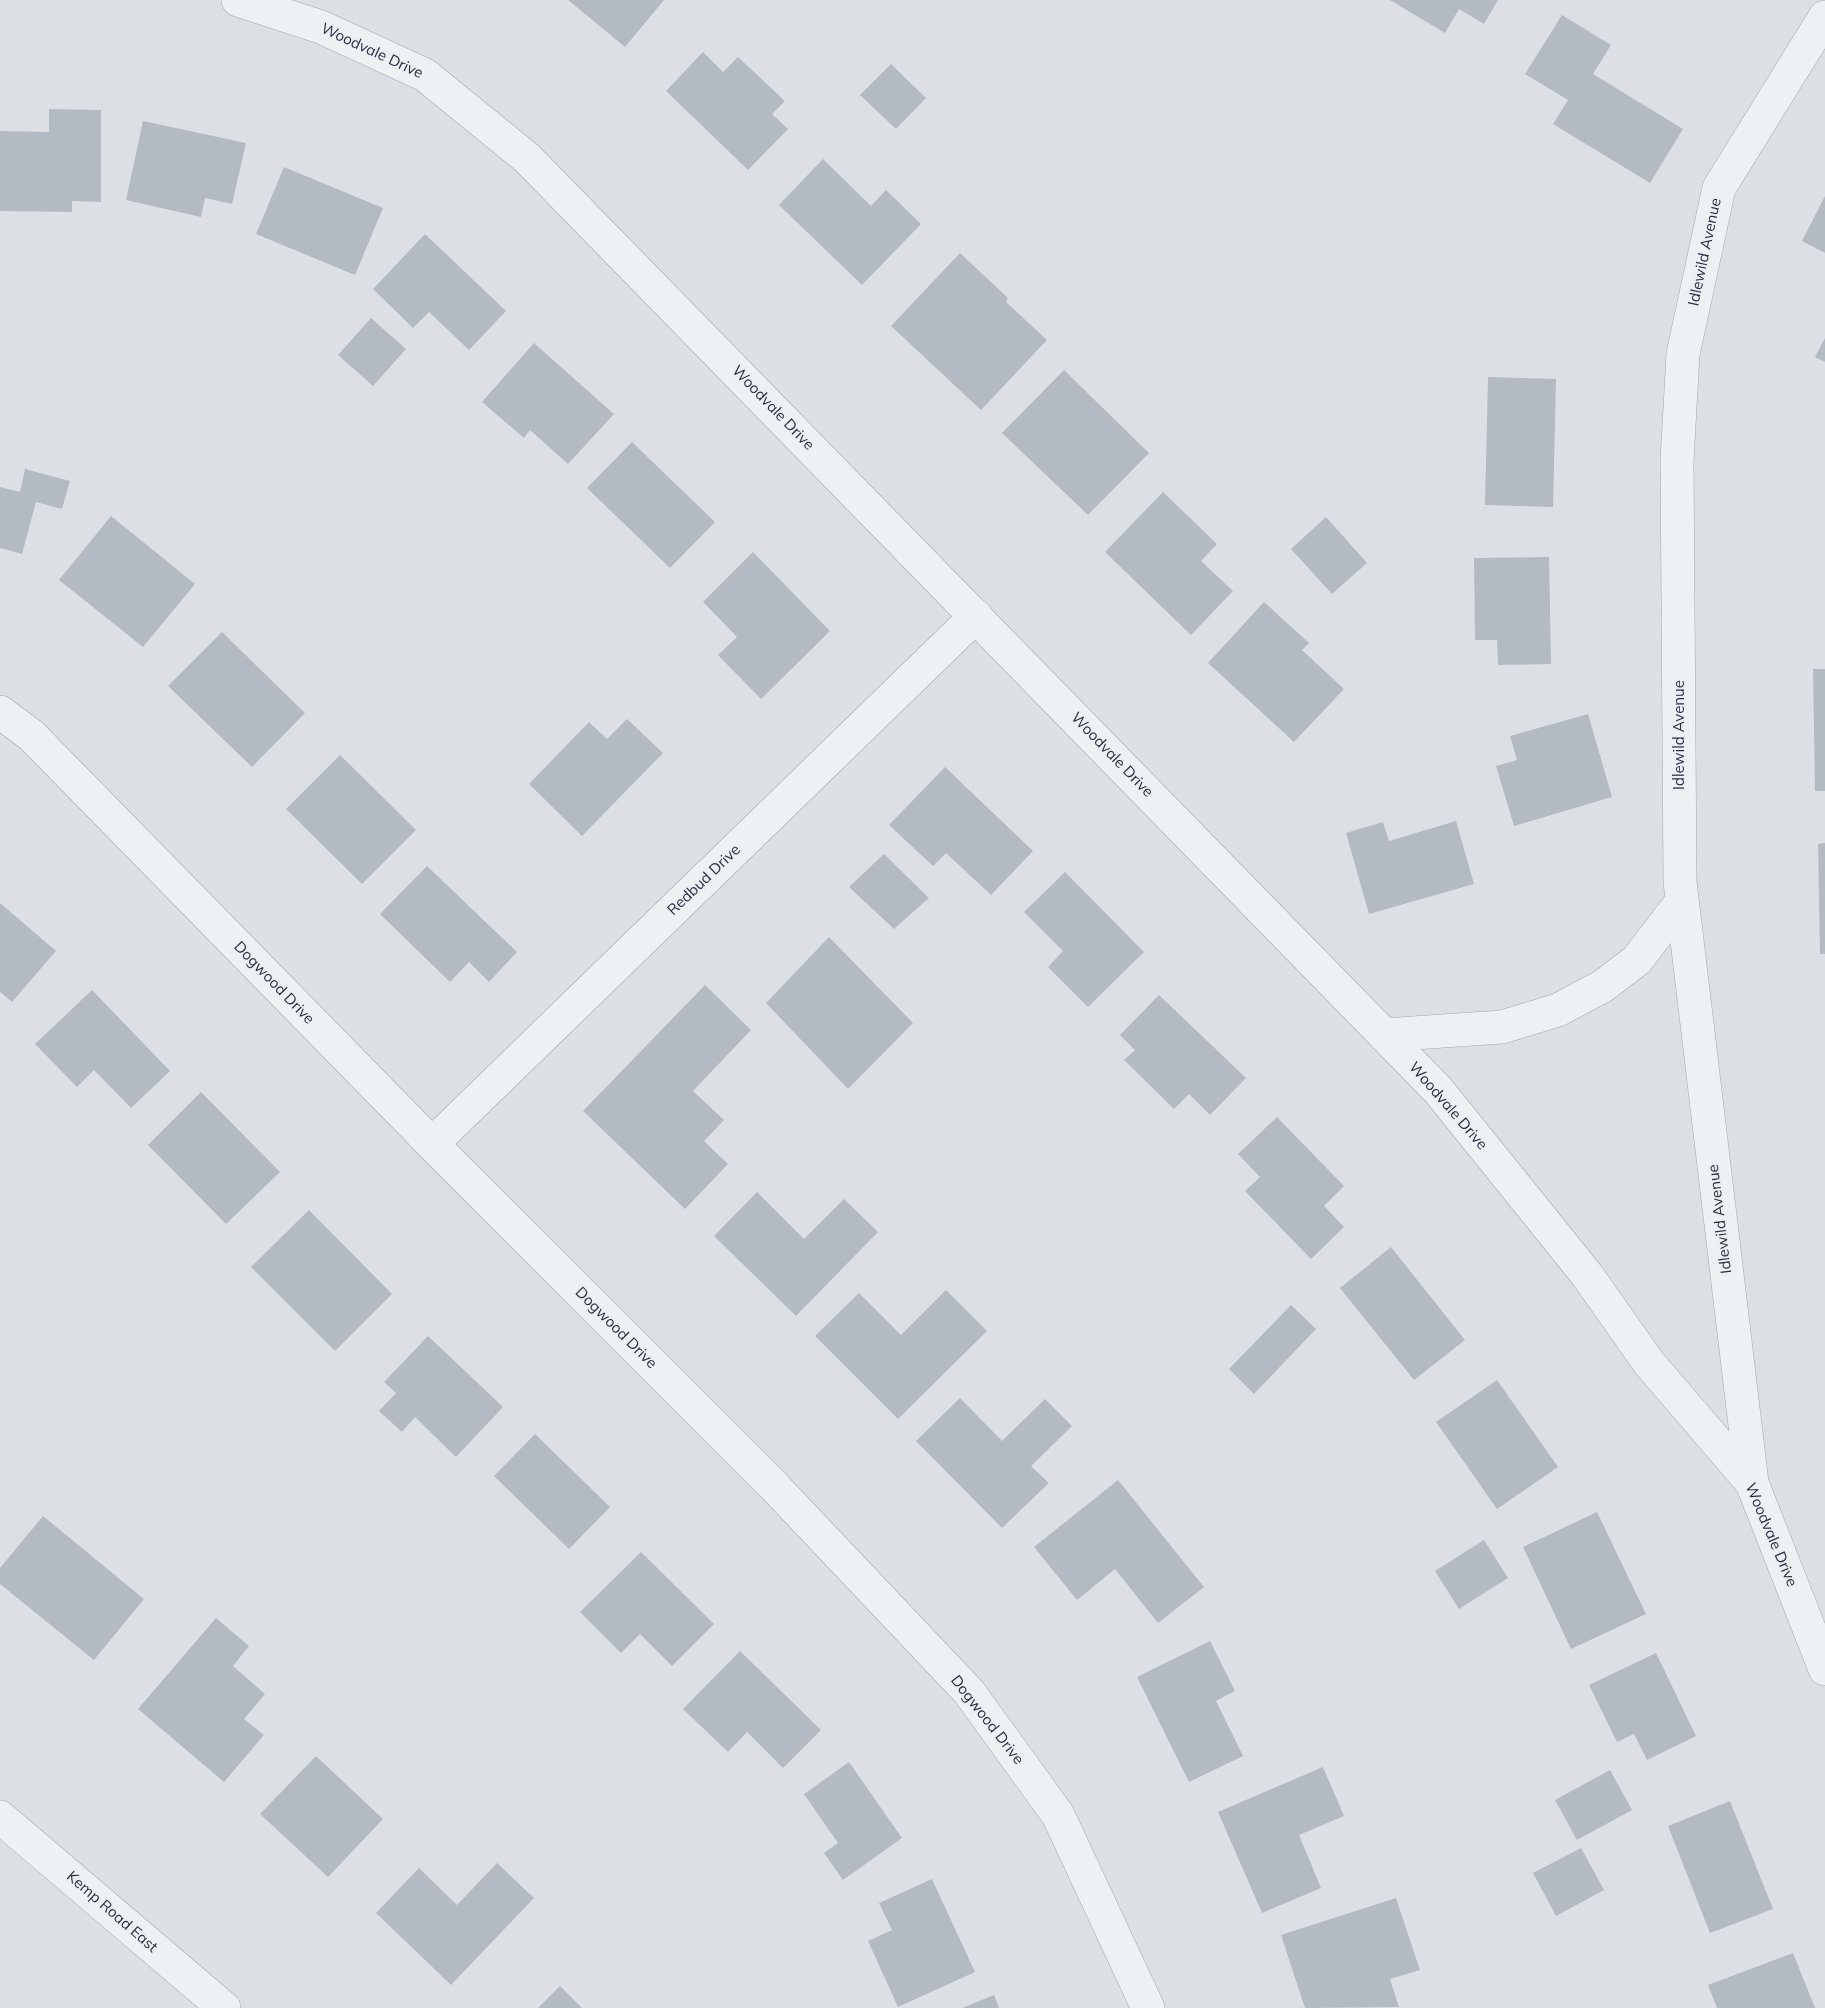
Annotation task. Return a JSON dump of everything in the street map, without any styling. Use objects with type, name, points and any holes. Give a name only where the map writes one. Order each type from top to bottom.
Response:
[{"type":"street","name":"Woodvale Drive","points":[[238,0],[321,27],[425,75],[527,158],[1438,1090],[1587,1275],[1649,1363],[1752,1483],[1825,1669]]},
{"type":"street","name":"Idlewild Avenue","points":[[1752,1483],[1682,901],[1677,461],[1683,354],[1719,188],[1825,17]]},
{"type":"street","name":"Redbud Drive","points":[[432,1144],[976,615]]},
{"type":"street","name":"Dogwood Drive","points":[[0,711],[30,735],[432,1144],[773,1485],[969,1692],[1058,1815],[1148,2008]]},
{"type":"street","points":[[1384,1035],[1502,1027],[1558,1010],[1603,986],[1637,960],[1682,901]]},
{"type":"street","name":"Kemp Road East","points":[[0,1816],[224,2008]]},
{"type":"building","points":[[568,0],[664,0],[625,47]]},
{"type":"building","points":[[1390,0],[1498,0],[1484,24],[1459,9],[1445,33]]},
{"type":"building","points":[[1562,15],[1611,45],[1593,74],[1683,129],[1650,183],[1553,124],[1568,100],[1525,74]]},
{"type":"building","points":[[703,52],[723,72],[738,57],[785,101],[772,114],[788,129],[748,170],[666,91]]},
{"type":"building","points":[[891,64],[926,98],[896,129],[860,95]]},
{"type":"building","points":[[49,109],[101,110],[101,202],[72,201],[72,212],[0,211],[0,131],[49,132]]},
{"type":"building","points":[[143,121],[246,143],[232,204],[205,198],[201,217],[126,200]]},
{"type":"building","points":[[823,159],[871,206],[886,190],[921,224],[862,285],[779,205]]},
{"type":"building","points":[[284,167],[383,208],[355,275],[256,234]]},
{"type":"building","points":[[1825,196],[1825,253],[1802,241]]},
{"type":"building","points":[[425,234],[506,311],[469,350],[429,312],[413,328],[373,289]]},
{"type":"building","points":[[960,253],[1008,298],[1006,302],[1047,340],[981,410],[891,326]]},
{"type":"building","points":[[371,318],[406,349],[373,386],[338,355]]},
{"type":"building","points":[[1825,338],[1825,362],[1815,357]]},
{"type":"building","points":[[534,343],[614,414],[568,464],[530,430],[524,438],[482,402]]},
{"type":"building","points":[[1064,370],[1149,453],[1088,515],[1002,433]]},
{"type":"building","points":[[1488,377],[1556,379],[1553,507],[1485,505]]},
{"type":"building","points":[[632,442],[715,522],[670,568],[587,488]]},
{"type":"building","points":[[25,469],[70,481],[62,509],[36,502],[22,554],[0,548],[0,487],[20,492]]},
{"type":"building","points":[[1163,492],[1217,544],[1201,561],[1233,591],[1191,635],[1105,552]]},
{"type":"building","points":[[111,516],[195,584],[143,647],[59,580]]},
{"type":"building","points":[[1326,517],[1367,563],[1332,594],[1291,549]]},
{"type":"building","points":[[753,552],[830,631],[761,699],[718,655],[737,637],[703,602]]},
{"type":"building","points":[[1549,557],[1551,664],[1498,665],[1497,640],[1475,640],[1474,558]]},
{"type":"building","points":[[1264,602],[1309,643],[1302,650],[1344,689],[1294,742],[1208,663]]},
{"type":"building","points":[[222,632],[305,713],[252,767],[168,686]]},
{"type":"building","points":[[1813,669],[1825,669],[1825,791],[1815,791]]},
{"type":"building","points":[[1588,714],[1612,797],[1514,826],[1496,766],[1517,760],[1510,736]]},
{"type":"building","points":[[627,719],[663,753],[582,836],[529,784],[589,722],[607,739]]},
{"type":"building","points":[[340,755],[416,830],[362,884],[286,809]]},
{"type":"building","points":[[945,767],[1033,851],[991,895],[946,853],[933,866],[889,825]]},
{"type":"building","points":[[1456,821],[1474,884],[1369,914],[1346,833],[1383,822],[1389,841]]},
{"type":"building","points":[[1825,843],[1825,954],[1820,954],[1818,844]]},
{"type":"building","points":[[884,854],[929,898],[894,929],[849,887]]},
{"type":"building","points":[[427,866],[517,952],[489,982],[469,962],[450,982],[380,914]]},
{"type":"building","points":[[1065,872],[1144,952],[1088,1007],[1048,967],[1063,951],[1024,912]]},
{"type":"building","points":[[0,903],[56,951],[12,1002],[0,992]]},
{"type":"building","points":[[829,937],[913,1023],[848,1089],[766,1003]]},
{"type":"building","points":[[705,985],[751,1030],[693,1091],[724,1120],[704,1141],[728,1164],[685,1209],[583,1111]]},
{"type":"building","points":[[92,990],[170,1071],[131,1108],[94,1070],[77,1087],[35,1044]]},
{"type":"building","points":[[1159,995],[1246,1078],[1210,1115],[1189,1094],[1174,1109],[1124,1060],[1135,1050],[1120,1035]]},
{"type":"building","points":[[201,1092],[280,1172],[226,1224],[148,1145]]},
{"type":"building","points":[[1277,1117],[1344,1186],[1324,1206],[1344,1227],[1311,1259],[1245,1191],[1260,1177],[1238,1154]]},
{"type":"building","points":[[757,1192],[804,1239],[844,1199],[878,1232],[796,1316],[714,1236]]},
{"type":"building","points":[[309,1210],[392,1294],[335,1351],[251,1267]]},
{"type":"building","points":[[1391,1247],[1465,1340],[1414,1380],[1340,1288]]},
{"type":"building","points":[[946,1290],[987,1331],[898,1419],[815,1336],[859,1293],[901,1335]]},
{"type":"building","points":[[1291,1305],[1316,1329],[1254,1394],[1229,1369]]},
{"type":"building","points":[[428,1336],[503,1407],[456,1457],[415,1417],[402,1432],[379,1411],[396,1393],[384,1382]]},
{"type":"building","points":[[1497,1380],[1558,1467],[1497,1509],[1436,1422]]},
{"type":"building","points":[[960,1398],[1002,1441],[1045,1399],[1072,1426],[1031,1466],[1049,1483],[1002,1528],[916,1441]]},
{"type":"building","points":[[535,1434],[610,1507],[569,1549],[494,1476]]},
{"type":"building","points":[[1118,1480],[1204,1587],[1158,1623],[1115,1569],[1077,1600],[1034,1547]]},
{"type":"building","points":[[1597,1512],[1646,1614],[1571,1649],[1523,1547]]},
{"type":"building","points":[[43,1516],[144,1599],[94,1660],[0,1584],[0,1568]]},
{"type":"building","points":[[1484,1540],[1508,1578],[1459,1609],[1435,1571]]},
{"type":"building","points":[[641,1552],[714,1624],[672,1666],[640,1634],[621,1653],[580,1612]]},
{"type":"building","points":[[216,1618],[249,1646],[233,1666],[265,1694],[244,1719],[264,1735],[224,1782],[138,1709]]},
{"type":"building","points":[[1210,1641],[1235,1691],[1216,1701],[1243,1756],[1189,1782],[1137,1677]]},
{"type":"building","points":[[740,1651],[821,1730],[783,1768],[747,1732],[728,1752],[683,1709]]},
{"type":"building","points":[[1656,1653],[1696,1736],[1647,1760],[1634,1734],[1617,1742],[1589,1685]]},
{"type":"building","points":[[316,1756],[383,1819],[328,1877],[260,1814]]},
{"type":"building","points":[[849,1762],[902,1838],[843,1880],[824,1853],[838,1843],[804,1794]]},
{"type":"building","points":[[1323,1767],[1344,1816],[1299,1835],[1321,1888],[1262,1913],[1218,1812]]},
{"type":"building","points":[[1610,1770],[1632,1810],[1577,1840],[1555,1800]]},
{"type":"building","points":[[1730,1801],[1773,1909],[1710,1933],[1668,1826]]},
{"type":"building","points":[[1581,1848],[1604,1890],[1556,1916],[1533,1873]]},
{"type":"building","points":[[497,1863],[534,1898],[451,1985],[376,1913],[419,1868],[457,1905]]},
{"type":"building","points":[[932,1879],[975,1972],[898,2007],[868,1941],[892,1930],[879,1903]]},
{"type":"building","points":[[1396,1898],[1420,1970],[1390,1979],[1399,2007],[1305,2008],[1281,1935]]},
{"type":"building","points":[[1793,1953],[1815,2008],[1717,2008],[1708,1985]]},
{"type":"building","points":[[560,1986],[582,2008],[538,2008]]},
{"type":"building","points":[[994,1995],[999,2008],[962,2008]]}]
